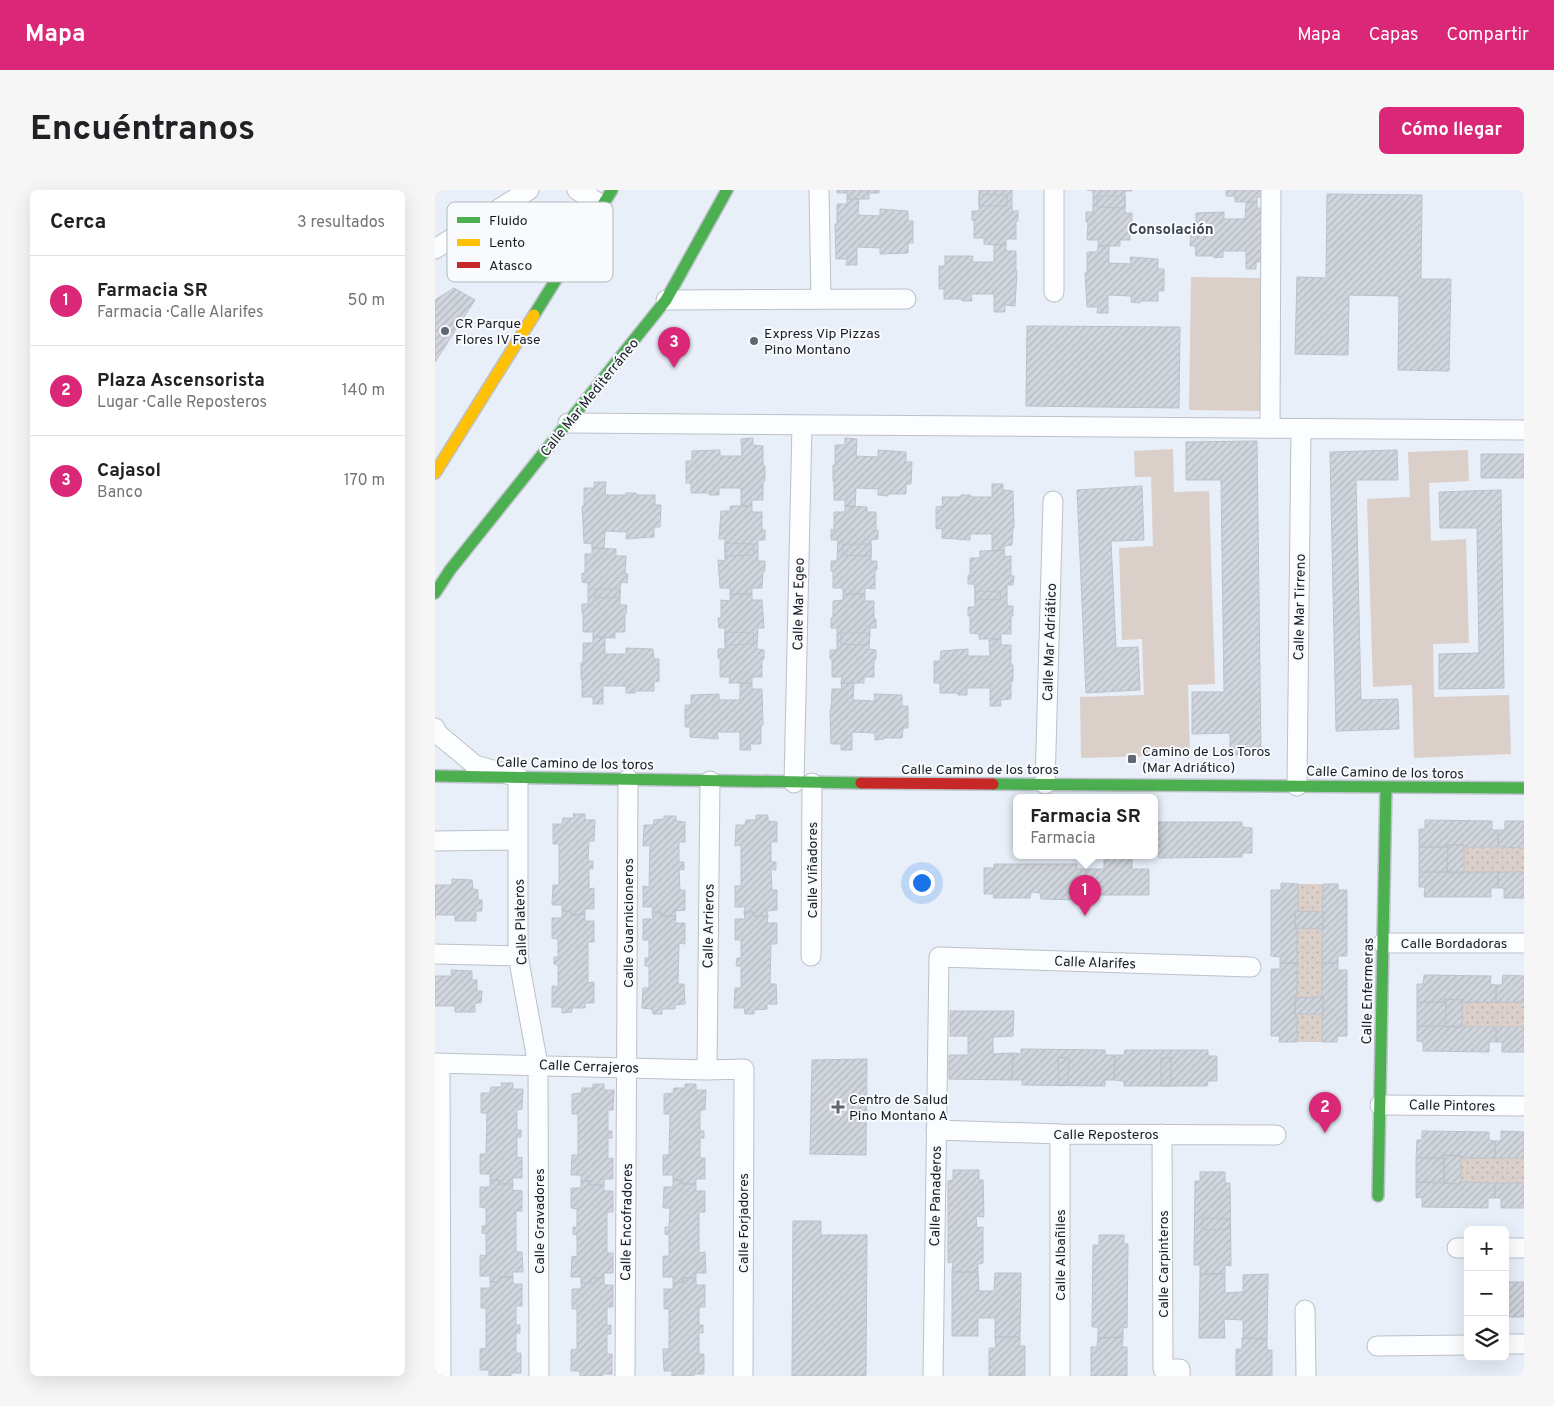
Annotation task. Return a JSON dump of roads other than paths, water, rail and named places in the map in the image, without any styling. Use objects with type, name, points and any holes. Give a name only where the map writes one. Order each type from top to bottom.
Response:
[{"type":"street","points":[[510,202],[529,190]]},
{"type":"street","points":[[577,190],[607,198]]},
{"type":"street","name":"Calle Mar Mediterráneo","points":[[435,593],[450,570],[666,300],[727,190]]},
{"type":"street","points":[[819,190],[821,299]]},
{"type":"street","points":[[1054,190],[1055,292]]},
{"type":"street","points":[[1269,428],[1271,190]]},
{"type":"street","points":[[435,249],[447,241]]},
{"type":"street","points":[[435,473],[554,282]]},
{"type":"street","points":[[666,300],[906,299]]},
{"type":"street","points":[[568,423],[1524,430]]},
{"type":"street","name":"Calle Mar Egeo","points":[[794,783],[802,425]]},
{"type":"street","name":"Calle Mar Tirreno","points":[[1297,786],[1301,428]]},
{"type":"street","name":"Calle Mar Adriático","points":[[1045,784],[1053,501]]},
{"type":"street","points":[[435,728],[438,734],[475,765],[518,777]]},
{"type":"street","name":"Calle Camino de los toros","points":[[435,776],[812,784],[1524,788]]},
{"type":"street","name":"Calle Plateros","points":[[518,777],[518,956],[538,1065]]},
{"type":"street","name":"Calle Guarnicioneros","points":[[627,1068],[628,779]]},
{"type":"street","name":"Calle Arrieros","points":[[707,1070],[710,781]]},
{"type":"street","name":"Calle Viñadores","points":[[811,956],[812,784]]},
{"type":"street","name":"Calle Enfermeras","points":[[1378,1196],[1386,786]]},
{"type":"street","points":[[435,841],[518,840]]},
{"type":"street","name":"Calle Bordadoras","points":[[1383,943],[1524,943]]},
{"type":"street","points":[[435,954],[518,956]]},
{"type":"street","name":"Calle Alarifes","points":[[939,957],[1251,966]]},
{"type":"street","name":"Calle Panaderos","points":[[933,1376],[939,957]]},
{"type":"street","points":[[437,1063],[437,1252],[441,1376]]},
{"type":"street","name":"Calle Cerrajeros","points":[[437,1063],[744,1070]]},
{"type":"street","name":"Calle Gravadores","points":[[538,1065],[539,1376]]},
{"type":"street","name":"Calle Encofradores","points":[[625,1376],[627,1068]]},
{"type":"street","name":"Calle Forjadores","points":[[743,1376],[744,1070]]},
{"type":"street","name":"Calle Pintores","points":[[1380,1105],[1524,1106]]},
{"type":"street","name":"Calle Reposteros","points":[[936,1130],[1060,1134],[1276,1134]]},
{"type":"street","name":"Calle Albañiles","points":[[1060,1134],[1060,1376]]},
{"type":"street","name":"Calle Carpinteros","points":[[1162,1134],[1163,1369],[1180,1369],[1180,1376]]},
{"type":"street","points":[[1509,1248],[1524,1248]]},
{"type":"street","points":[[1305,1310],[1306,1376]]},
{"type":"street","points":[[1509,1344],[1524,1344]]},
{"type":"street","points":[[1377,1346],[1464,1345]]},
{"type":"place","name":"CR Parque Flores IV Fase","points":[[445,331]]},
{"type":"place","name":"Express Vip Pizzas Pino Montano","points":[[754,341]]},
{"type":"place","name":"Cajasol","points":[[674,368]]},
{"type":"place","name":"Camino de Los Toros (Mar Adriático)","points":[[1132,759]]},
{"type":"place","name":"Farmacia SR","points":[[1085,916]]},
{"type":"place","name":"Centro de Salud Pino Montano A","points":[[838,1107]]},
{"type":"place","name":"Plaza Ascensorista","points":[[1325,1133]]},
{"type":"district","name":"Consolación","points":[[1171,229]]}]
